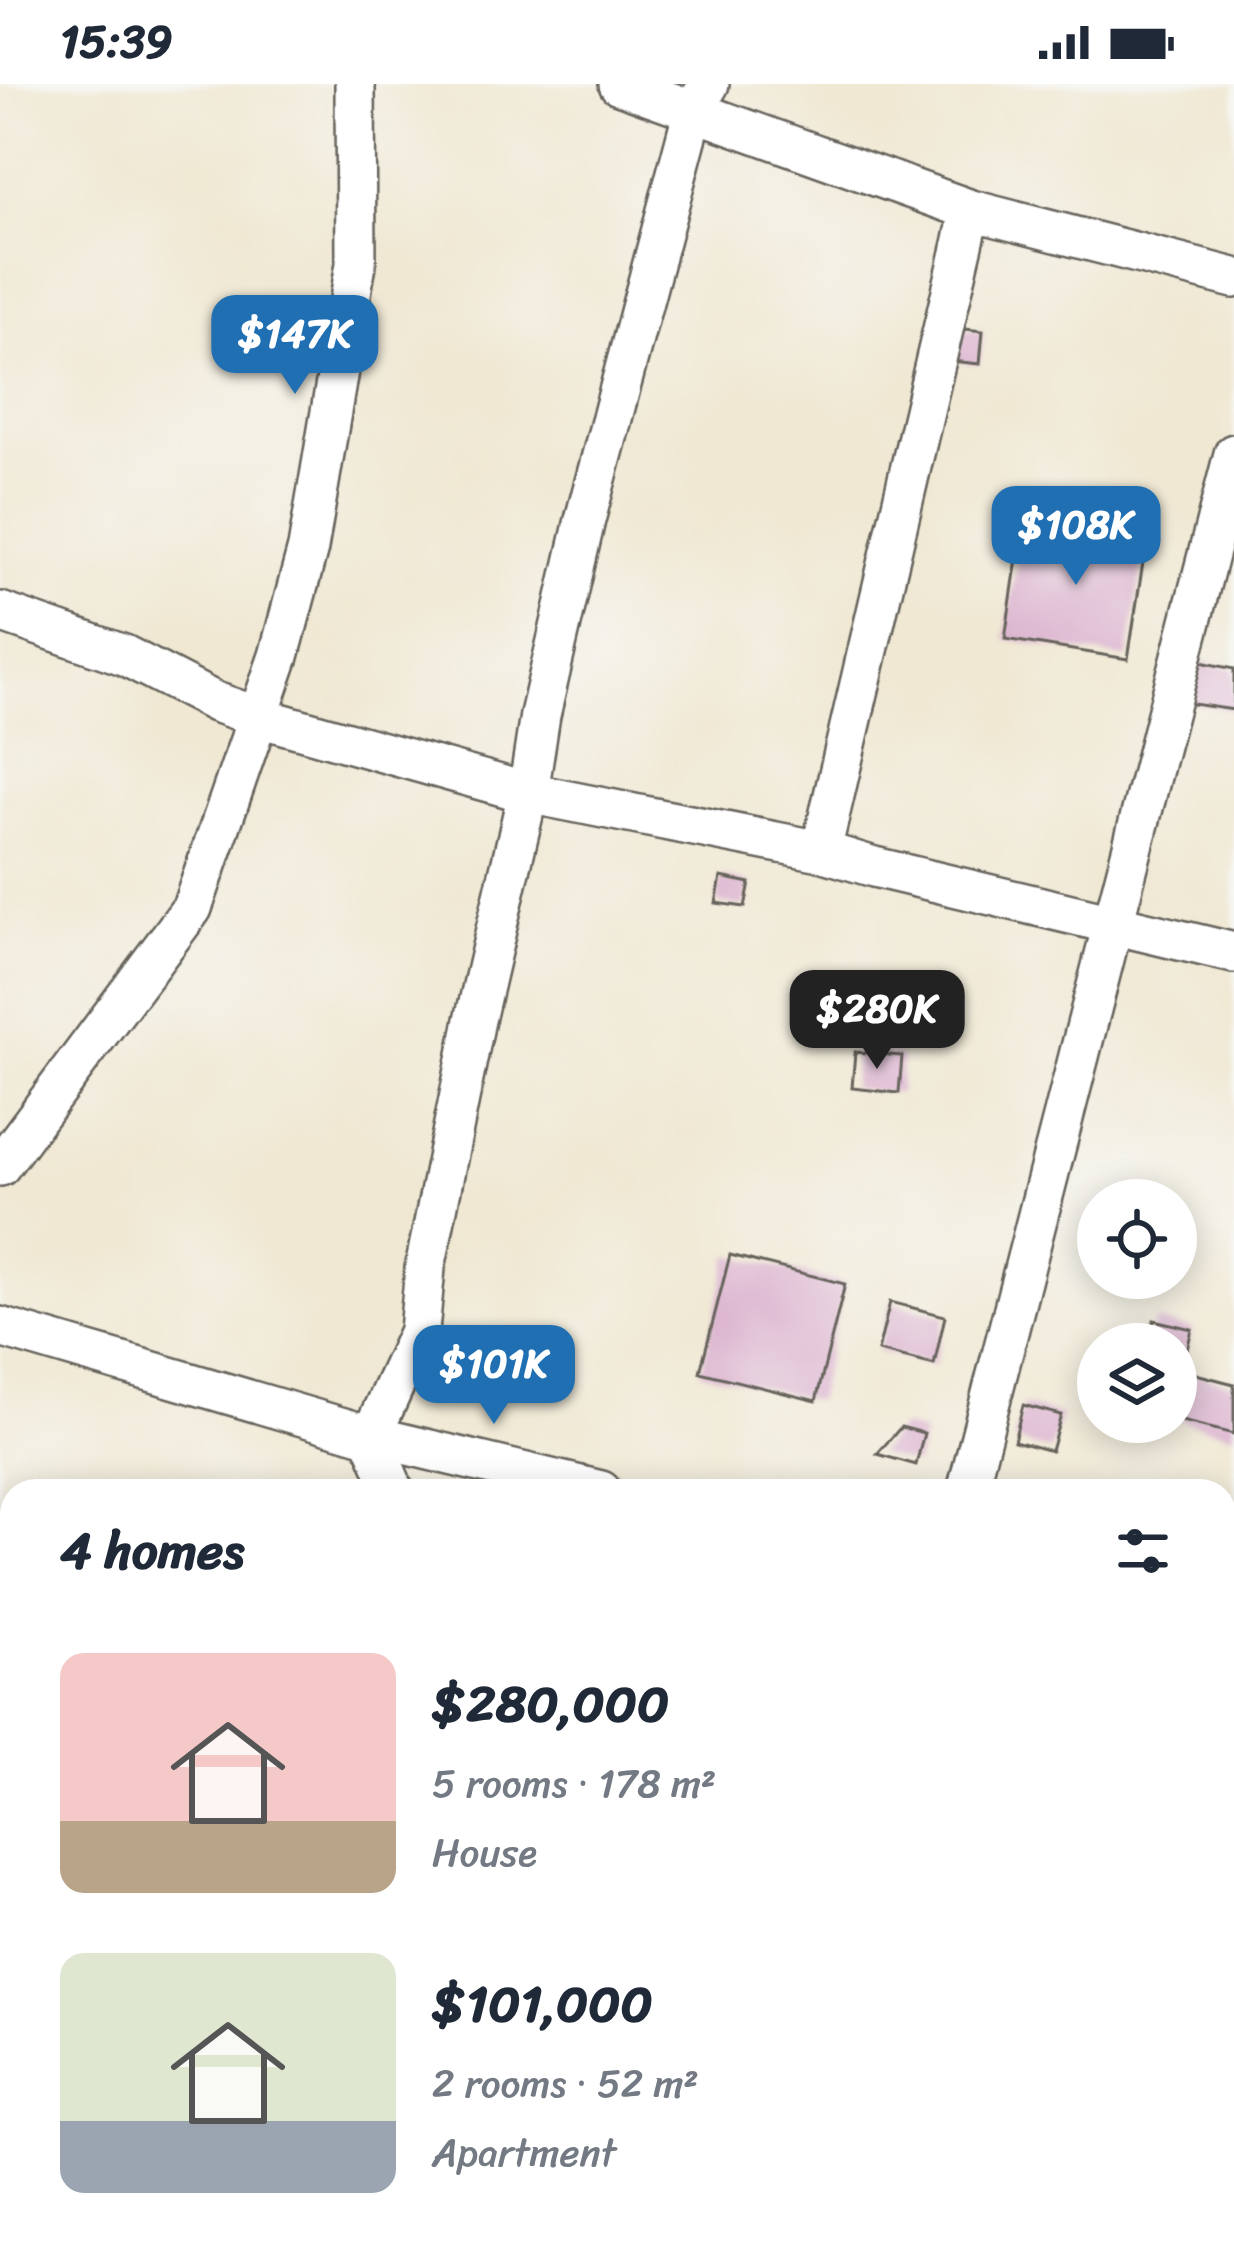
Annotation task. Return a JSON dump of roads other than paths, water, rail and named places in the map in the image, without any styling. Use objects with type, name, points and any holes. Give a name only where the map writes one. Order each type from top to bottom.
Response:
[{"type":"street","points":[[0,1166],[191,908],[279,656],[308,548],[356,264],[356,84]]},
{"type":"street","points":[[620,84],[702,96],[971,210],[1234,278]]},
{"type":"street","points":[[389,1479],[370,1436],[418,1331],[429,1245],[528,793],[540,715],[585,520],[702,96]]},
{"type":"street","points":[[821,851],[971,210]]},
{"type":"street","points":[[970,1479],[1234,454]]},
{"type":"street","points":[[0,612],[124,655],[215,702],[255,716],[528,793],[821,851],[1234,952]]},
{"type":"street","points":[[0,1327],[370,1436],[551,1479]]}]
